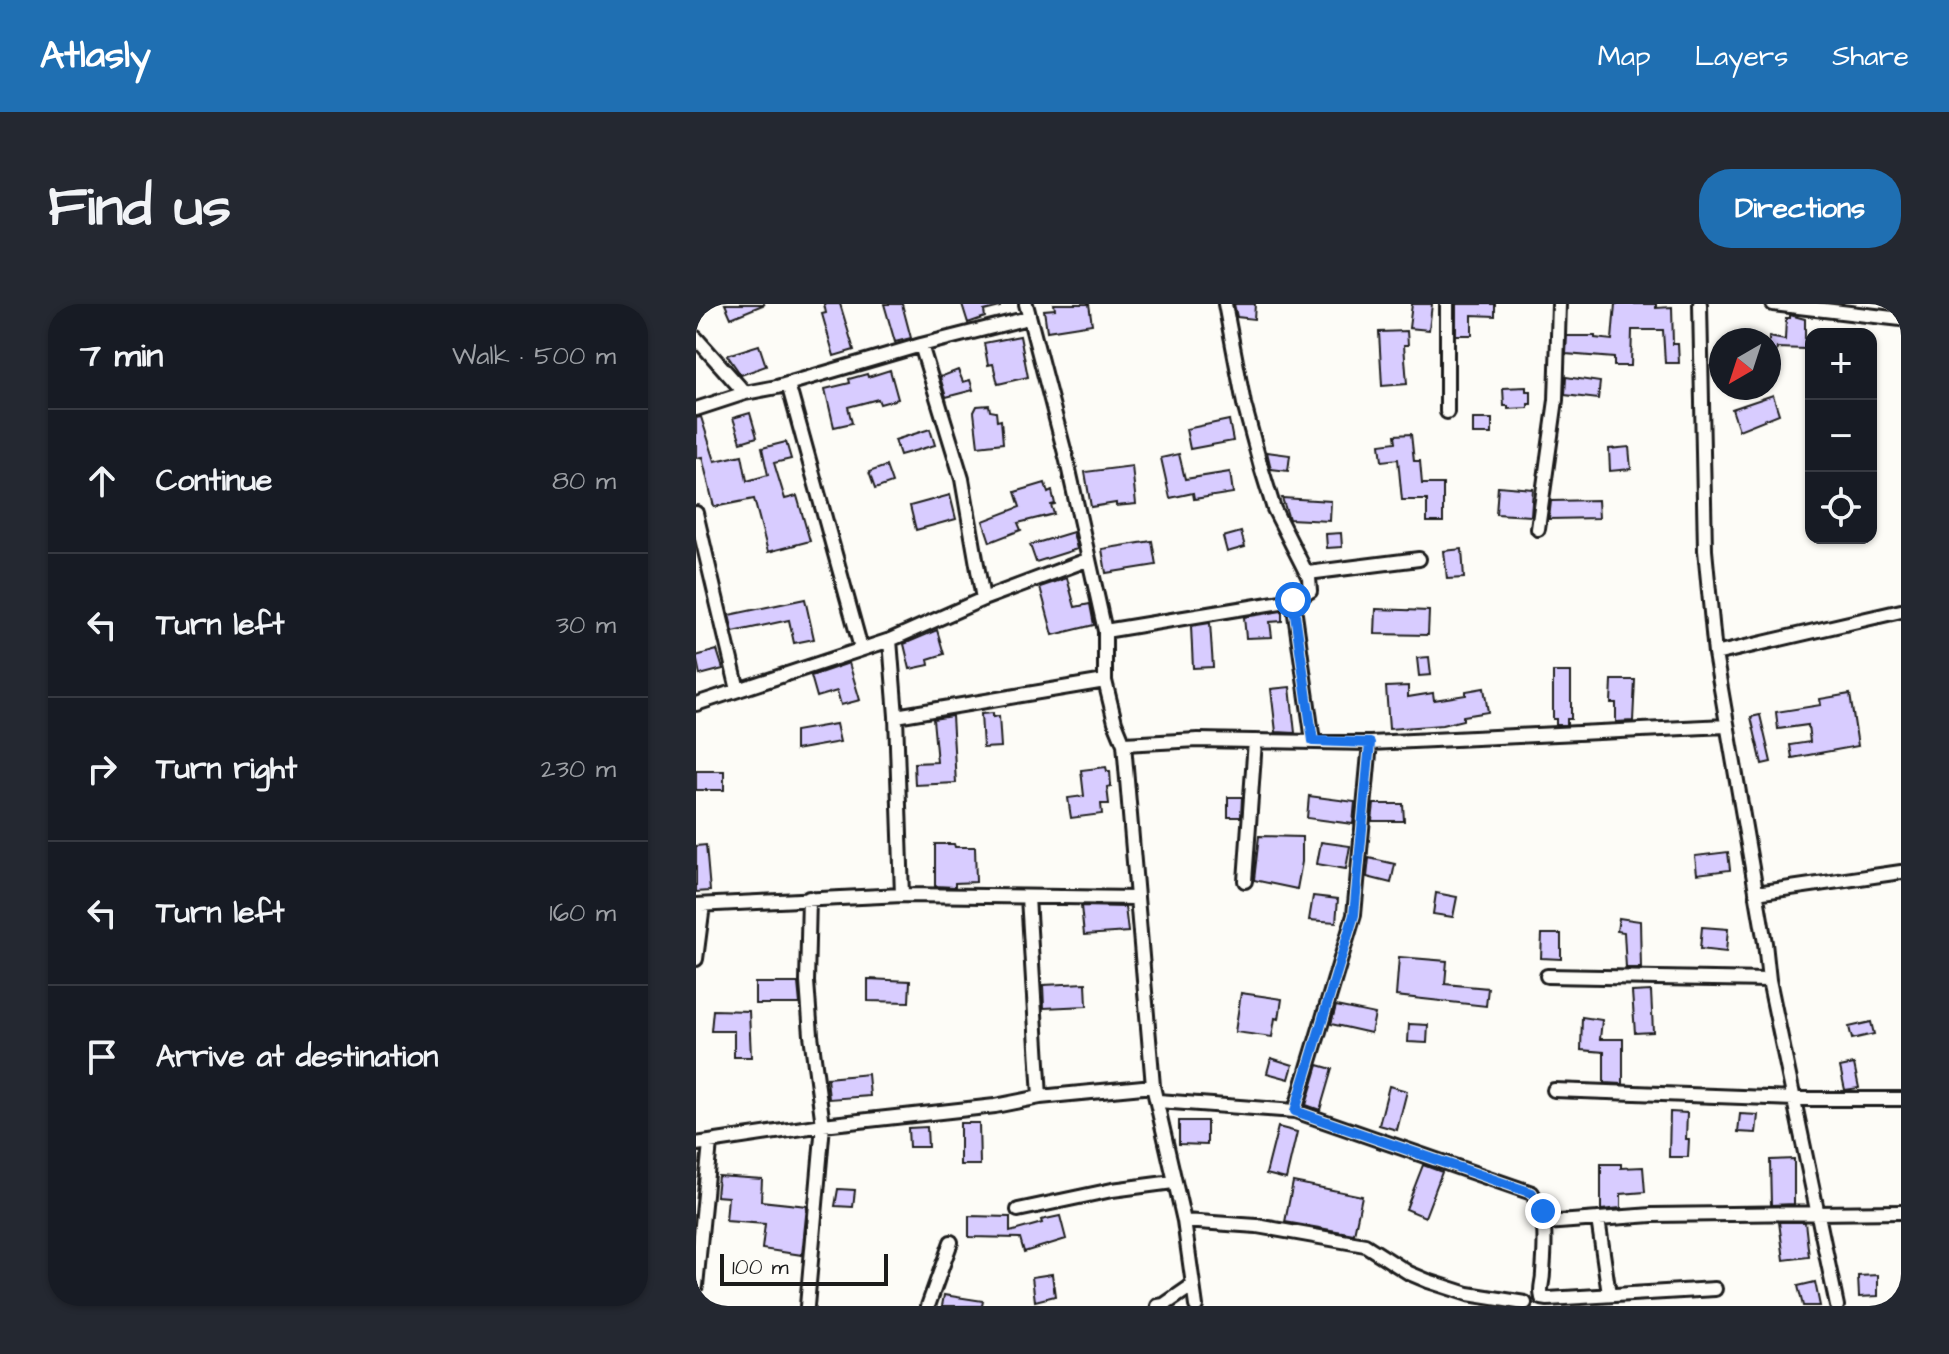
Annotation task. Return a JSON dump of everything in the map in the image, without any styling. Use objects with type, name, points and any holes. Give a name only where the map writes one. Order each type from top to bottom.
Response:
[{"type":"street","points":[[1026,304],[1067,461],[1105,631],[1105,681],[1124,744],[1153,1086],[1184,1221],[1196,1306]]},
{"type":"street","points":[[1105,631],[1293,600],[1310,591],[1308,573],[1274,509],[1261,467],[1244,404],[1225,304]]},
{"type":"street","points":[[1447,304],[1447,412]]},
{"type":"street","points":[[1538,529],[1556,400],[1559,304]]},
{"type":"street","points":[[1700,304],[1705,550],[1715,654],[1769,980],[1837,1306]]},
{"type":"street","points":[[1773,304],[1825,307],[1901,319]]},
{"type":"street","points":[[696,409],[745,393],[1028,318]]},
{"type":"street","points":[[696,338],[745,393]]},
{"type":"street","points":[[921,345],[962,479],[983,599]]},
{"type":"street","points":[[788,384],[861,648]]},
{"type":"street","points":[[696,513],[738,690]]},
{"type":"street","points":[[1308,573],[1419,559]]},
{"type":"street","points":[[696,704],[890,640],[983,599],[1087,560]]},
{"type":"street","points":[[1293,600],[1313,741]]},
{"type":"street","points":[[1715,654],[1901,611]]},
{"type":"street","points":[[890,640],[896,716],[902,895]]},
{"type":"street","points":[[896,716],[1105,681]]},
{"type":"street","points":[[1124,744],[1255,741],[1370,743],[1726,726]]},
{"type":"street","points":[[1245,881],[1255,741]]},
{"type":"street","points":[[1295,1111],[1354,915],[1370,743]]},
{"type":"street","points":[[1756,893],[1901,872]]},
{"type":"street","points":[[696,959],[700,905],[902,895],[1136,898]]},
{"type":"street","points":[[1028,897],[1040,1097]]},
{"type":"street","points":[[807,1306],[823,1125],[807,982],[809,898]]},
{"type":"street","points":[[1547,976],[1769,980]]},
{"type":"street","points":[[696,1144],[823,1125],[995,1106],[1040,1097],[1153,1086]]},
{"type":"street","points":[[1554,1090],[1795,1099],[1901,1099]]},
{"type":"street","points":[[1158,1101],[1295,1111],[1532,1193],[1543,1211],[1545,1223],[1543,1278],[1539,1290],[1542,1298]]},
{"type":"street","points":[[696,1286],[710,1143]]},
{"type":"street","points":[[1018,1210],[1112,1190],[1173,1182]]},
{"type":"street","points":[[1545,1223],[1652,1215],[1901,1212]]},
{"type":"street","points":[[1598,1219],[1609,1294]]},
{"type":"street","points":[[1184,1221],[1257,1226],[1365,1245],[1409,1273],[1428,1281],[1468,1294],[1525,1305],[1542,1298],[1715,1289]]},
{"type":"street","points":[[928,1306],[951,1242]]},
{"type":"street","points":[[1158,1306],[1193,1285]]},
{"type":"building","points":[[725,304],[765,304],[731,318]]},
{"type":"building","points":[[824,304],[840,304],[854,350],[834,356],[822,314],[826,313]]},
{"type":"building","points":[[884,304],[902,304],[911,338],[895,342]]},
{"type":"building","points":[[962,304],[1000,304],[1000,307],[984,311],[985,317],[968,323]]},
{"type":"building","points":[[1054,304],[1089,304],[1092,324],[1047,331],[1044,310],[1055,309]]},
{"type":"building","points":[[1234,304],[1255,304],[1254,319],[1237,317]]},
{"type":"building","points":[[1412,304],[1432,304],[1429,330],[1409,328]]},
{"type":"building","points":[[1456,304],[1495,304],[1495,316],[1472,315],[1472,335],[1456,335]]},
{"type":"building","points":[[1615,304],[1672,307],[1673,344],[1678,344],[1679,363],[1665,363],[1663,330],[1632,330],[1631,366],[1614,366],[1614,358],[1566,354],[1567,336],[1595,336],[1612,340]]},
{"type":"building","points":[[1790,315],[1805,319],[1805,349],[1781,348],[1781,339],[1785,340],[1786,318]]},
{"type":"building","points":[[1407,331],[1408,345],[1404,345],[1407,384],[1382,386],[1379,332]]},
{"type":"building","points":[[1020,336],[1028,377],[998,384],[993,364],[988,365],[984,343]]},
{"type":"building","points":[[759,345],[766,366],[741,375],[727,355]]},
{"type":"building","points":[[890,370],[898,399],[880,404],[878,399],[848,407],[852,423],[834,427],[825,389],[850,383],[849,379]]},
{"type":"building","points":[[958,370],[963,382],[970,380],[973,390],[946,397],[940,377]]},
{"type":"building","points":[[1566,377],[1600,382],[1598,399],[1565,395]]},
{"type":"building","points":[[1526,387],[1526,391],[1531,391],[1528,408],[1508,409],[1504,406],[1503,388]]},
{"type":"building","points":[[1758,400],[1775,400],[1779,414],[1739,430],[1732,409]]},
{"type":"building","points":[[989,405],[990,411],[996,412],[997,421],[1001,420],[1003,443],[978,446],[974,412],[977,406]]},
{"type":"building","points":[[750,413],[757,437],[741,442],[733,418]]},
{"type":"building","points":[[701,417],[715,461],[742,455],[747,481],[768,475],[762,448],[786,442],[791,459],[774,463],[785,499],[797,496],[810,541],[768,552],[754,499],[714,507],[702,457],[696,458],[696,418]]},
{"type":"building","points":[[1473,419],[1492,419],[1492,434],[1473,434]]},
{"type":"building","points":[[1229,420],[1233,441],[1190,449],[1186,429]]},
{"type":"building","points":[[930,429],[935,445],[900,455],[895,440]]},
{"type":"building","points":[[1411,434],[1414,461],[1420,461],[1422,484],[1443,484],[1443,522],[1427,522],[1427,500],[1402,500],[1398,459],[1382,461],[1380,444],[1396,442],[1395,435]]},
{"type":"building","points":[[1629,447],[1631,469],[1610,471],[1609,449]]},
{"type":"building","points":[[1267,452],[1290,455],[1288,471],[1271,469]]},
{"type":"building","points":[[1179,454],[1185,479],[1230,472],[1233,493],[1194,499],[1193,493],[1170,498],[1161,458]]},
{"type":"building","points":[[886,466],[892,483],[875,489],[869,472]]},
{"type":"building","points":[[1132,466],[1136,504],[1091,507],[1085,472]]},
{"type":"building","points":[[1045,483],[1048,493],[1052,491],[1054,514],[1018,523],[1021,530],[990,542],[983,521],[1020,507],[1015,492]]},
{"type":"building","points":[[1498,486],[1533,489],[1531,516],[1496,514]]},
{"type":"building","points":[[950,495],[956,519],[916,530],[910,506]]},
{"type":"building","points":[[1282,498],[1331,501],[1330,521],[1289,519]]},
{"type":"building","points":[[1598,500],[1599,518],[1549,519],[1551,501]]},
{"type":"building","points":[[1073,532],[1077,549],[1036,562],[1030,545]]},
{"type":"building","points":[[1241,532],[1245,547],[1227,552],[1223,537]]},
{"type":"building","points":[[1341,533],[1342,547],[1327,548],[1326,534]]},
{"type":"building","points":[[1152,541],[1156,565],[1106,573],[1102,549]]},
{"type":"building","points":[[1462,549],[1464,578],[1447,579],[1444,551]]},
{"type":"building","points":[[1067,578],[1075,607],[1090,604],[1094,625],[1053,635],[1040,587]]},
{"type":"building","points":[[805,599],[814,639],[794,643],[789,620],[733,632],[729,615]]},
{"type":"building","points":[[1376,609],[1429,611],[1428,635],[1375,634]]},
{"type":"building","points":[[1282,611],[1282,621],[1270,622],[1272,637],[1246,638],[1244,617]]},
{"type":"building","points":[[1210,623],[1213,667],[1193,668],[1191,626]]},
{"type":"building","points":[[937,630],[944,654],[928,659],[929,665],[910,669],[904,644]]},
{"type":"building","points":[[717,650],[723,669],[700,675],[696,656]]},
{"type":"building","points":[[1429,657],[1431,675],[1419,676],[1417,658]]},
{"type":"building","points":[[849,663],[860,700],[841,705],[837,691],[817,697],[811,676]]},
{"type":"building","points":[[1553,672],[1571,672],[1571,719],[1567,719],[1567,725],[1556,725],[1556,719],[1553,719]]},
{"type":"building","points":[[1612,680],[1635,680],[1633,721],[1616,722],[1616,703],[1611,703]]},
{"type":"building","points":[[1408,686],[1408,697],[1433,693],[1434,700],[1466,695],[1466,691],[1484,688],[1488,712],[1463,716],[1463,720],[1442,725],[1389,729],[1386,687]]},
{"type":"building","points":[[1290,687],[1295,733],[1276,732],[1271,689]]},
{"type":"building","points":[[1850,694],[1858,746],[1792,758],[1790,745],[1810,742],[1808,725],[1778,729],[1776,712],[1821,705],[1820,699]]},
{"type":"building","points":[[993,713],[993,717],[999,716],[1001,747],[983,748],[981,714]]},
{"type":"building","points":[[1760,715],[1771,762],[1762,764],[1751,717]]},
{"type":"building","points":[[952,716],[956,783],[915,785],[914,763],[937,762],[933,719]]},
{"type":"building","points":[[836,724],[840,742],[795,750],[795,731]]},
{"type":"building","points":[[1106,767],[1110,771],[1111,786],[1107,787],[1109,804],[1101,804],[1102,814],[1071,818],[1068,798],[1084,796],[1081,770]]},
{"type":"building","points":[[696,771],[724,771],[724,790],[696,790]]},
{"type":"building","points":[[1309,796],[1355,802],[1353,824],[1307,818]]},
{"type":"building","points":[[1228,797],[1242,797],[1241,817],[1228,817]]},
{"type":"building","points":[[1374,804],[1403,804],[1404,821],[1372,821]]},
{"type":"building","points":[[1259,836],[1302,837],[1297,889],[1254,880]]},
{"type":"building","points":[[1321,842],[1350,846],[1346,869],[1317,864]]},
{"type":"building","points":[[935,844],[975,847],[976,882],[955,883],[955,887],[935,886]]},
{"type":"building","points":[[706,845],[710,891],[696,892],[696,846]]},
{"type":"building","points":[[1728,852],[1730,870],[1697,874],[1695,856]]},
{"type":"building","points":[[1369,858],[1395,864],[1391,883],[1367,877]]},
{"type":"building","points":[[1436,893],[1457,897],[1453,917],[1433,914]]},
{"type":"building","points":[[1313,896],[1338,899],[1336,922],[1309,920]]},
{"type":"building","points":[[1081,906],[1125,907],[1128,932],[1084,935]]},
{"type":"building","points":[[1619,918],[1640,921],[1641,968],[1626,968],[1624,932],[1617,931]]},
{"type":"building","points":[[1702,927],[1728,929],[1726,952],[1700,949]]},
{"type":"building","points":[[1542,934],[1561,934],[1561,959],[1541,958]]},
{"type":"building","points":[[1399,957],[1447,961],[1445,984],[1488,988],[1486,1006],[1396,996]]},
{"type":"building","points":[[868,979],[910,981],[909,1002],[868,1001]]},
{"type":"building","points":[[755,983],[798,983],[800,1004],[755,1004]]},
{"type":"building","points":[[1086,983],[1087,1006],[1044,1008],[1043,985]]},
{"type":"building","points":[[1651,991],[1653,1032],[1635,1033],[1632,992]]},
{"type":"building","points":[[1241,993],[1282,999],[1272,1037],[1235,1032]]},
{"type":"building","points":[[1336,1006],[1375,1014],[1371,1033],[1331,1024]]},
{"type":"building","points":[[713,1010],[749,1011],[751,1057],[734,1057],[734,1031],[711,1031]]},
{"type":"building","points":[[1582,1017],[1602,1020],[1600,1039],[1623,1039],[1623,1084],[1604,1083],[1604,1052],[1581,1050]]},
{"type":"building","points":[[1871,1022],[1874,1034],[1852,1039],[1849,1027]]},
{"type":"building","points":[[1409,1024],[1428,1025],[1427,1043],[1408,1042]]},
{"type":"building","points":[[1271,1058],[1293,1065],[1289,1079],[1267,1073]]},
{"type":"building","points":[[1854,1064],[1859,1088],[1845,1090],[1840,1067]]},
{"type":"building","points":[[1318,1065],[1332,1069],[1320,1110],[1306,1105]]},
{"type":"building","points":[[868,1074],[870,1096],[829,1099],[827,1078]]},
{"type":"building","points":[[1389,1086],[1407,1091],[1397,1130],[1379,1125]]},
{"type":"building","points":[[1670,1112],[1687,1113],[1688,1157],[1669,1157]]},
{"type":"building","points":[[1740,1114],[1758,1115],[1756,1133],[1738,1132]]},
{"type":"building","points":[[1179,1121],[1207,1121],[1207,1145],[1179,1144]]},
{"type":"building","points":[[960,1123],[979,1123],[980,1165],[960,1165]]},
{"type":"building","points":[[927,1127],[928,1147],[909,1147],[908,1128]]},
{"type":"building","points":[[1278,1127],[1297,1132],[1286,1179],[1266,1174]]},
{"type":"building","points":[[1794,1159],[1794,1204],[1771,1205],[1770,1160]]},
{"type":"building","points":[[1601,1164],[1621,1164],[1621,1168],[1643,1167],[1645,1192],[1621,1194],[1621,1208],[1601,1210]]},
{"type":"building","points":[[1423,1165],[1442,1172],[1425,1217],[1406,1209]]},
{"type":"building","points":[[718,1176],[762,1179],[761,1201],[807,1206],[802,1255],[762,1249],[765,1224],[726,1221],[728,1197],[716,1196]]},
{"type":"building","points":[[1293,1182],[1362,1196],[1354,1234],[1285,1222]]},
{"type":"building","points":[[838,1189],[855,1190],[853,1207],[835,1206]]},
{"type":"building","points":[[969,1216],[1010,1217],[1010,1232],[1060,1216],[1066,1239],[1024,1252],[1020,1238],[969,1237]]},
{"type":"building","points":[[1779,1222],[1805,1222],[1809,1257],[1784,1260]]},
{"type":"building","points":[[1052,1274],[1055,1296],[1035,1301],[1032,1277]]},
{"type":"building","points":[[1878,1275],[1878,1296],[1859,1297],[1858,1276]]},
{"type":"building","points":[[1815,1282],[1820,1306],[1803,1306],[1798,1286]]},
{"type":"building","points":[[944,1295],[983,1301],[982,1306],[942,1306]]},
{"type":"route","points":[[1293,600],[1313,741],[1370,743],[1350,935],[1295,1111],[1532,1193],[1543,1211]]}]
